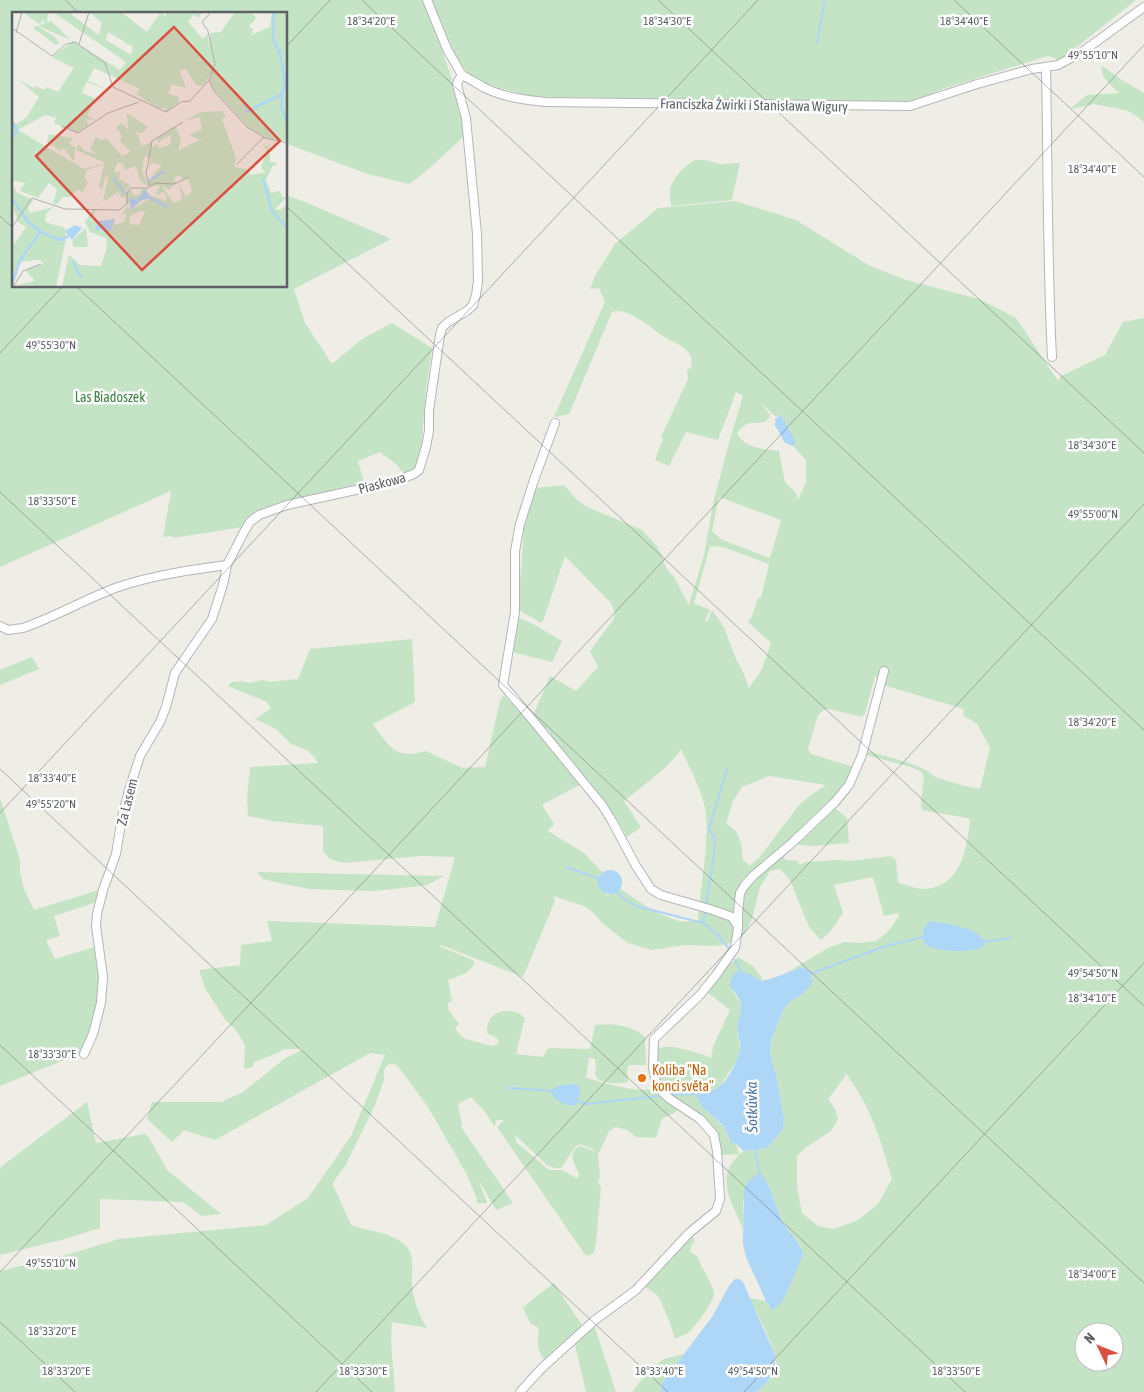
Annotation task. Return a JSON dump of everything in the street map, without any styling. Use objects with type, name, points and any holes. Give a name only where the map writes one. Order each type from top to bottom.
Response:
[{"type":"street","points":[[427,0],[447,49],[462,75]]},
{"type":"street","name":"Franciszka Żwirki i Stanisława Wigury","points":[[462,75],[498,93],[546,102],[910,106],[976,84],[1032,69],[1058,66],[1082,52],[1144,8]]},
{"type":"street","points":[[1046,68],[1049,303],[1052,357]]},
{"type":"street","name":"Piaskowa","points":[[227,565],[250,522],[259,515],[287,504],[397,480],[414,474],[419,470],[429,431],[429,410],[442,328],[448,322],[467,311],[473,304],[478,281],[477,234],[466,118],[457,85],[462,75]]},
{"type":"street","points":[[555,423],[520,524],[515,551],[515,612],[503,685],[602,805],[650,889],[661,895],[732,917],[738,928]]},
{"type":"street","points":[[0,626],[8,630],[23,628],[116,588],[152,577],[227,565]]},
{"type":"street","name":"Za Lasem","points":[[84,1054],[96,1022],[103,984],[96,926],[97,914],[103,890],[116,854],[122,817],[130,787],[140,756],[160,722],[166,707],[175,673],[212,619],[227,565]]},
{"type":"street","points":[[520,1392],[542,1368],[595,1320],[636,1290],[689,1233],[716,1211],[720,1200],[717,1151],[714,1135],[700,1120],[662,1092],[656,1082],[653,1068],[654,1039],[700,995],[735,948],[740,893],[752,876],[793,842],[835,802],[849,785],[862,754],[884,671]]},
{"type":"green space","name":"Las Biadoszek","points":[[0,0],[426,0],[463,114],[463,137],[424,173],[409,184],[368,174],[288,144],[288,12],[12,12],[12,288],[288,288],[288,196],[391,239],[294,289],[305,323],[332,364],[362,339],[392,323],[432,348],[418,463],[405,475],[397,465],[380,452],[358,461],[365,486],[333,490],[279,504],[254,513],[243,527],[173,538],[172,536],[163,537],[171,491],[0,567]]},
{"type":"green space","points":[[430,0],[1136,0],[1060,60],[1048,56],[945,88],[909,102],[532,97],[480,82],[462,66],[449,45]]},
{"type":"green space","points":[[1102,66],[1144,93],[1144,122],[1125,110],[1094,104],[1070,109],[1087,95],[1119,93],[1105,78]]},
{"type":"green space","points":[[696,160],[720,164],[740,163],[732,200],[671,206],[670,188],[675,178],[688,164]]},
{"type":"green space","points":[[735,201],[796,220],[870,266],[906,280],[979,299],[1016,318],[1058,381],[1061,376],[1105,355],[1123,322],[1144,318],[1144,1392],[757,1392],[773,1374],[776,1361],[771,1343],[750,1298],[766,1301],[769,1307],[785,1297],[801,1247],[781,1217],[768,1183],[743,1200],[743,1229],[730,1199],[726,1183],[730,1166],[739,1154],[744,1151],[767,1148],[783,1129],[784,1119],[770,1051],[771,1041],[783,1010],[790,1002],[804,993],[795,969],[786,973],[828,948],[844,942],[876,941],[891,928],[899,913],[884,916],[873,877],[834,885],[843,913],[830,932],[821,940],[809,927],[790,880],[780,869],[770,871],[760,887],[752,919],[745,933],[736,942],[717,946],[685,945],[652,950],[628,943],[603,924],[595,914],[584,906],[553,896],[555,901],[523,977],[441,945],[440,948],[473,960],[474,964],[469,970],[448,980],[452,1001],[448,1003],[448,1009],[459,1024],[455,1029],[465,1039],[493,1046],[496,1045],[499,1041],[487,1033],[488,1025],[490,1019],[495,1015],[507,1011],[520,1014],[525,1018],[516,1054],[543,1057],[548,1048],[590,1049],[595,1025],[608,1024],[628,1027],[645,1037],[646,1065],[628,1065],[628,1082],[606,1082],[597,1078],[595,1074],[595,1059],[589,1057],[586,1078],[628,1088],[654,1089],[679,1110],[662,1119],[656,1138],[636,1137],[627,1130],[616,1127],[609,1131],[598,1155],[600,1177],[598,1182],[601,1188],[594,1253],[586,1256],[497,1127],[504,1120],[497,1120],[494,1126],[486,1113],[471,1097],[458,1104],[461,1127],[513,1203],[496,1210],[478,1179],[487,1203],[477,1203],[466,1173],[428,1107],[397,1065],[392,1063],[386,1066],[384,1080],[375,1105],[345,1166],[333,1185],[351,1225],[379,1232],[399,1240],[411,1254],[414,1296],[420,1314],[428,1328],[392,1322],[391,1341],[395,1392],[0,1392],[0,1271],[66,1255],[119,1239],[266,1225],[308,1198],[351,1136],[385,1055],[370,1053],[215,1140],[184,1130],[172,1142],[147,1119],[152,1102],[221,1102],[243,1092],[284,1059],[303,1049],[284,1049],[254,1062],[253,1067],[244,1069],[245,1045],[236,1030],[226,1021],[205,988],[199,970],[240,965],[241,945],[272,941],[267,921],[435,927],[455,857],[421,856],[344,863],[330,859],[323,851],[323,826],[272,821],[248,816],[247,799],[250,767],[318,763],[307,750],[291,744],[276,729],[254,718],[259,717],[271,708],[267,702],[228,686],[232,682],[250,683],[262,680],[270,682],[298,679],[310,649],[412,639],[415,702],[373,724],[394,750],[407,754],[426,751],[462,768],[485,767],[503,695],[544,738],[581,784],[542,805],[554,824],[548,831],[584,853],[602,872],[598,878],[606,895],[614,893],[620,888],[641,903],[663,915],[681,922],[698,921],[705,854],[706,814],[699,789],[681,749],[664,769],[624,801],[641,827],[627,837],[614,814],[611,816],[552,741],[549,731],[532,718],[550,676],[576,691],[598,667],[590,651],[613,620],[615,613],[611,603],[565,556],[543,621],[540,623],[518,609],[524,529],[536,488],[564,485],[576,499],[587,507],[642,530],[657,546],[666,568],[674,577],[689,605],[704,555],[714,499],[743,396],[736,392],[718,440],[686,432],[669,466],[655,460],[663,438],[661,437],[688,379],[687,371],[689,367],[691,371],[691,357],[684,348],[639,319],[625,312],[618,311],[612,312],[569,414],[554,417],[605,302],[599,288],[590,289],[595,276],[615,244],[658,208]],"holes":[[[760,402],[776,417],[781,415],[795,444],[793,446],[806,460],[806,482],[798,500],[796,493],[785,482],[779,451],[761,449],[750,445],[740,438],[737,433],[747,424],[766,421],[770,415]],[[719,497],[781,520],[770,558],[722,540],[712,531]],[[710,546],[723,547],[769,564],[761,598],[758,598],[748,622],[771,643],[761,671],[749,688],[724,627],[712,610],[707,622],[705,620],[710,610],[694,603]],[[875,676],[883,685],[961,708],[964,710],[963,715],[977,724],[990,748],[980,789],[935,777],[923,769],[894,758],[868,751],[866,755],[911,767],[922,772],[924,782],[921,801],[922,810],[970,820],[967,842],[960,864],[954,874],[937,887],[922,889],[898,883],[896,860],[891,856],[850,861],[806,862],[799,865],[798,861],[786,860],[784,858],[796,845],[816,846],[849,843],[847,818],[836,809],[850,792],[844,788],[852,773],[852,768],[811,754],[808,749],[818,715],[824,710],[829,709],[862,717],[865,714]],[[769,776],[826,785],[799,805],[759,858],[750,866],[743,860],[741,843],[736,831],[726,823],[733,801],[742,787]],[[940,922],[975,932],[971,950],[939,949],[925,944]],[[847,1074],[863,1099],[871,1117],[892,1179],[878,1204],[858,1220],[834,1229],[818,1226],[802,1213],[797,1187],[797,1156],[805,1148],[831,1131],[838,1119],[835,1109],[828,1099]],[[515,1135],[547,1165],[554,1168],[561,1168],[579,1144],[591,1148],[596,1153],[580,1146],[573,1153],[572,1156],[579,1177],[576,1178],[562,1170],[549,1170],[516,1142]]]},
{"type":"green space","points":[[517,617],[562,641],[552,662],[512,652]]},
{"type":"green space","points":[[32,657],[39,669],[0,685],[0,670]]},
{"type":"green space","points":[[0,798],[20,860],[20,872],[24,889],[34,910],[99,890],[94,903],[54,916],[60,936],[46,940],[55,959],[94,947],[97,962],[98,1003],[82,1053],[0,1086]]},
{"type":"green space","points":[[257,872],[444,876],[427,885],[375,891],[309,889],[263,879]]},
{"type":"green space","points":[[738,957],[753,966],[762,978],[761,981],[752,975],[732,990],[740,1003],[741,1012],[737,1026],[740,1049],[737,1061],[719,1087],[695,1094],[704,1109],[723,1126],[731,1143],[736,1144],[739,1154],[721,1155],[716,1135],[666,1093],[657,1079],[656,1050],[663,1047],[674,1047],[711,1058],[713,1047],[730,1010],[707,992]]},
{"type":"green space","points":[[87,1102],[96,1143],[145,1134],[149,1137],[167,1170],[221,1214],[202,1216],[183,1202],[100,1199],[100,1228],[0,1255],[0,1170],[2,1166]]},
{"type":"green space","points":[[692,1235],[695,1242],[692,1244],[690,1252],[698,1257],[714,1293],[708,1308],[692,1329],[675,1339],[659,1297],[644,1286],[667,1262],[671,1261],[682,1243]]},
{"type":"green space","points":[[554,1283],[583,1327],[545,1361],[540,1354],[538,1345],[539,1328],[531,1324],[523,1308]]},
{"type":"green space","points":[[594,1327],[616,1392],[586,1392],[575,1345]]},
{"type":"green space","points":[[684,1354],[662,1383],[661,1392],[632,1392],[651,1368],[664,1359]]},
{"type":"water","points":[[781,415],[793,437],[795,444],[793,446],[784,442],[774,424],[776,422],[775,419]]},
{"type":"water","points":[[610,870],[619,873],[622,882],[619,891],[610,894],[601,891],[598,882],[601,873]]},
{"type":"water","points":[[929,921],[969,929],[981,937],[985,943],[981,948],[968,951],[952,951],[929,947],[924,943],[922,937],[924,928]]},
{"type":"water","points":[[802,968],[807,969],[811,974],[812,983],[804,993],[790,1002],[783,1010],[771,1041],[770,1051],[784,1119],[783,1129],[767,1148],[744,1151],[736,1144],[731,1143],[723,1125],[704,1109],[695,1094],[712,1090],[721,1085],[732,1071],[739,1053],[740,1045],[737,1025],[741,1005],[730,984],[732,977],[736,972],[740,972],[761,981]]},
{"type":"water","points":[[574,1084],[580,1087],[576,1105],[572,1106],[562,1103],[550,1092],[564,1085]]},
{"type":"water","points":[[760,1173],[770,1189],[782,1220],[803,1254],[785,1297],[772,1310],[746,1257],[743,1244],[744,1189],[750,1180]]},
{"type":"water","points":[[735,1279],[743,1282],[775,1355],[771,1376],[757,1392],[661,1392],[662,1383],[712,1317],[729,1286]]},
{"type":"waterway","points":[[817,43],[825,0]]},
{"type":"waterway","name":"Šotkůvka","points":[[706,906],[715,847],[714,837],[709,829],[727,769]]},
{"type":"waterway","points":[[567,867],[600,879]]},
{"type":"waterway","points":[[616,891],[636,906],[703,923]]},
{"type":"waterway","name":"Šotkůvka","points":[[705,913],[703,923],[717,934],[730,950]]},
{"type":"waterway","points":[[810,974],[883,947],[922,937]]},
{"type":"waterway","points":[[984,942],[1011,938]]},
{"type":"waterway","name":"Šotkůvka","points":[[735,960],[742,973]]},
{"type":"waterway","points":[[509,1088],[554,1091]]},
{"type":"waterway","points":[[670,1095],[695,1094]]},
{"type":"waterway","points":[[577,1100],[585,1104],[661,1096]]},
{"type":"waterway","name":"Šotkůvka","points":[[755,1148],[760,1175]]},
{"type":"place","name":"Koliba \"Na konci světa\"","points":[[642,1078]]}]
